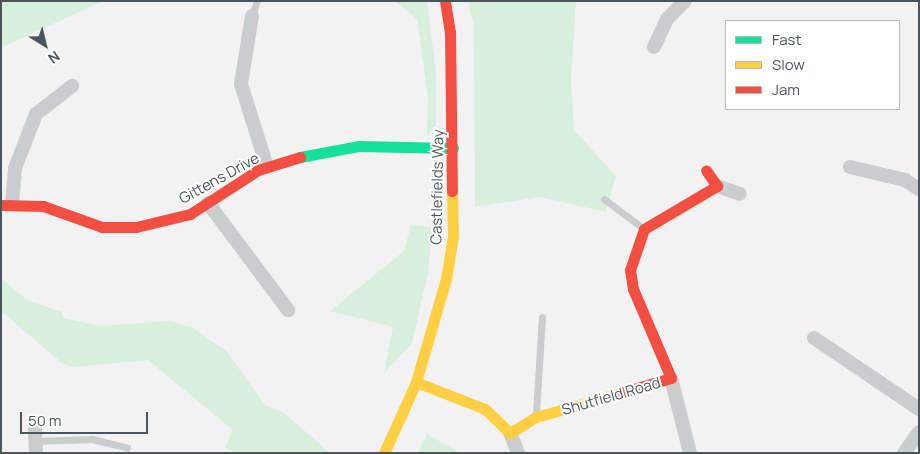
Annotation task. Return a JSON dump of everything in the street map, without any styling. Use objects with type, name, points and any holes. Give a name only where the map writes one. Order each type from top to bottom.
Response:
[{"type":"street","name":"Castlefields Way","points":[[384,453],[416,382],[446,279],[453,236],[453,148],[445,1]]},
{"type":"street","points":[[654,47],[667,19],[685,1]]},
{"type":"street","points":[[252,16],[241,84],[267,167]]},
{"type":"street","points":[[7,204],[15,168],[36,114],[72,86]]},
{"type":"street","name":"Gittens Drive","points":[[7,204],[44,206],[102,227],[136,227],[190,214],[267,167],[358,146],[453,148]]},
{"type":"street","points":[[850,167],[905,180],[919,189]]},
{"type":"street","points":[[706,170],[718,186],[740,194]]},
{"type":"street","points":[[644,229],[718,186]]},
{"type":"street","points":[[208,203],[288,310]]},
{"type":"street","name":"Shutfield Road","points":[[510,433],[536,416],[671,378],[633,289],[630,270],[644,229]]},
{"type":"street","points":[[814,338],[919,409]]},
{"type":"street","points":[[671,378],[690,453]]},
{"type":"street","points":[[416,382],[484,409],[510,433],[518,453]]},
{"type":"street","points":[[904,453],[919,432]]},
{"type":"lane","points":[[252,16],[257,1]]},
{"type":"lane","points":[[604,199],[644,229]]},
{"type":"lane","points":[[536,416],[542,317]]},
{"type":"lane","points":[[35,441],[92,439],[127,448]]},
{"type":"green space","points":[[1,1],[103,1],[1,48]]},
{"type":"green space","points":[[395,1],[427,1],[436,74],[436,126],[427,136],[428,97],[417,19]]},
{"type":"green space","points":[[468,1],[576,1],[571,79],[574,130],[616,176],[606,212],[540,197],[475,207],[474,26]]},
{"type":"green space","points":[[411,225],[432,227],[428,272],[412,344],[384,373],[393,327],[330,311],[404,251]]},
{"type":"green space","points":[[1,278],[27,300],[62,312],[63,318],[101,326],[168,321],[192,327],[227,352],[266,406],[283,412],[330,453],[235,453],[225,447],[233,430],[148,360],[74,367],[63,364],[1,311]]},
{"type":"green space","points":[[427,434],[461,453],[418,453]]},
{"type":"traffic: fast","points":[[300,157],[358,146],[453,148]]},
{"type":"traffic: slow","points":[[384,453],[416,382],[446,279],[453,236],[452,191]]},
{"type":"traffic: slow","points":[[416,382],[485,409],[510,433],[536,417],[620,393]]},
{"type":"traffic: jam","points":[[445,1],[450,32],[452,191]]},
{"type":"traffic: jam","points":[[1,205],[43,206],[102,227],[136,227],[190,214],[258,170],[300,157]]},
{"type":"traffic: jam","points":[[620,393],[671,378],[633,289],[630,270],[644,229],[717,186],[706,170]]}]
